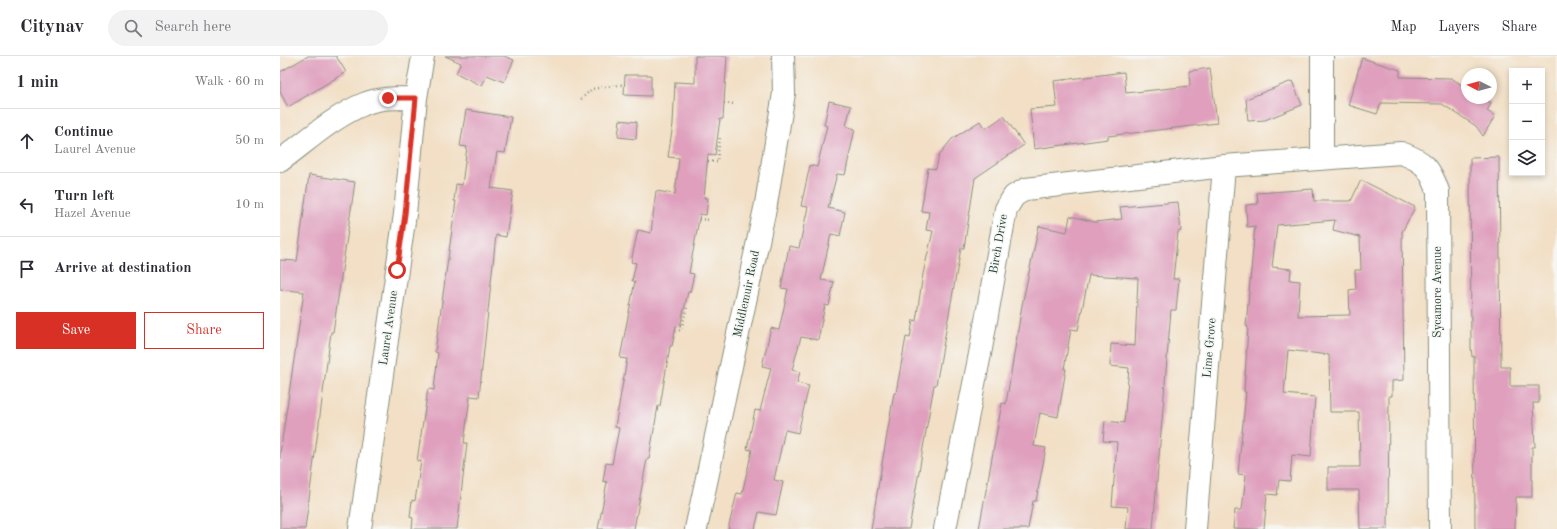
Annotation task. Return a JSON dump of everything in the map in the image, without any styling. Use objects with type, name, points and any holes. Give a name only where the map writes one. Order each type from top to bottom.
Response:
[{"type":"street","name":"Laurel Avenue","points":[[360,529],[405,214],[416,98],[423,56]]},
{"type":"street","name":"Middlemuir Road","points":[[696,529],[766,204],[784,93],[783,56]]},
{"type":"street","points":[[1322,56],[1322,158]]},
{"type":"street","points":[[280,161],[334,121],[365,104],[388,98],[416,98]]},
{"type":"street","name":"Sycamore Avenue","points":[[1322,158],[1401,153],[1415,158],[1425,164],[1438,190],[1440,529]]},
{"type":"street","name":"Birch Drive","points":[[945,529],[980,354],[1006,208],[1014,196],[1026,189],[1224,166],[1322,158]]},
{"type":"street","name":"Lime Grove","points":[[1195,529],[1224,166]]},
{"type":"path","points":[[581,99],[592,89],[625,84]]},
{"type":"path","points":[[724,103],[736,104]]},
{"type":"path","points":[[708,161],[717,162],[720,137]]},
{"type":"path","points":[[700,219],[710,220]]},
{"type":"path","points":[[675,332],[681,330],[687,307]]},
{"type":"building","points":[[308,56],[336,56],[346,72],[288,107],[280,92],[280,72]]},
{"type":"building","points":[[445,56],[504,56],[514,60],[504,82],[487,75],[482,86],[456,73],[461,63]]},
{"type":"building","points":[[695,56],[727,56],[723,119],[720,119],[715,155],[708,154],[704,198],[708,198],[706,215],[700,214],[689,273],[694,274],[690,292],[688,292],[680,327],[676,326],[672,346],[670,346],[660,406],[658,406],[649,459],[647,459],[634,529],[598,529],[607,482],[603,481],[606,463],[612,464],[619,428],[615,427],[627,359],[620,358],[635,281],[632,281],[636,263],[631,262],[638,230],[651,233],[656,191],[675,194],[679,158],[668,157],[673,124],[675,82],[695,83]]},
{"type":"building","points":[[1362,58],[1400,70],[1400,77],[1451,78],[1461,84],[1461,104],[1490,104],[1487,111],[1495,116],[1483,136],[1476,126],[1442,104],[1381,103],[1377,114],[1348,105]]},
{"type":"building","points":[[1210,68],[1217,123],[1108,136],[1108,139],[1034,149],[1030,109],[1057,107],[1054,81],[1124,72],[1126,93],[1190,86],[1189,71]]},
{"type":"building","points":[[625,75],[651,75],[651,96],[624,95]]},
{"type":"building","points":[[1292,81],[1302,105],[1265,120],[1248,121],[1246,99]]},
{"type":"building","points":[[829,101],[851,106],[846,126],[855,129],[845,175],[837,174],[828,208],[845,212],[840,236],[831,234],[821,280],[834,282],[829,306],[825,305],[818,340],[801,337],[792,370],[800,372],[797,383],[809,386],[798,433],[785,430],[774,480],[783,482],[776,515],[759,512],[755,529],[728,529],[737,493],[742,494],[752,450],[747,449],[755,410],[760,411],[771,368],[762,366],[771,328],[779,330],[788,289],[781,288],[789,246],[799,248],[808,207],[801,206],[810,165],[817,167],[827,126],[824,125]]},
{"type":"building","points":[[466,110],[511,117],[505,153],[497,152],[491,188],[513,191],[506,237],[496,235],[479,397],[470,396],[464,443],[467,443],[457,529],[412,529],[413,518],[410,517],[412,500],[415,501],[421,461],[417,461],[428,389],[434,390],[438,353],[435,352],[456,201],[454,201],[456,184],[462,185],[467,147],[460,146]]},
{"type":"building","points":[[1004,116],[1024,145],[975,178],[964,248],[961,248],[936,385],[934,385],[909,529],[871,529],[894,393],[896,393],[906,337],[910,338],[913,320],[916,321],[923,274],[933,231],[926,230],[929,212],[921,211],[928,168],[936,169],[939,155],[952,139],[980,121],[985,129]]},
{"type":"building","points":[[620,120],[637,122],[636,139],[618,137]]},
{"type":"building","points":[[1499,157],[1501,367],[1510,367],[1510,386],[1539,386],[1539,403],[1533,403],[1535,447],[1532,447],[1532,497],[1516,497],[1515,529],[1475,529],[1474,356],[1472,357],[1471,347],[1470,158]]},
{"type":"building","points":[[309,175],[355,182],[333,332],[331,332],[305,529],[280,529],[280,454],[304,292],[280,289],[280,260],[297,261]]},
{"type":"building","points":[[1361,180],[1415,207],[1402,232],[1404,380],[1392,381],[1392,396],[1389,396],[1388,529],[1360,529],[1359,490],[1328,490],[1328,467],[1360,467],[1359,412],[1330,412],[1329,355],[1288,350],[1284,394],[1315,397],[1311,457],[1292,455],[1290,481],[1279,480],[1277,495],[1267,494],[1264,529],[1233,529],[1235,510],[1242,510],[1246,475],[1238,474],[1246,392],[1244,392],[1248,327],[1246,326],[1255,226],[1247,227],[1246,205],[1258,204],[1257,193],[1313,189],[1314,201],[1351,201]],"holes":[[[1335,220],[1333,230],[1360,237],[1361,270],[1355,270],[1356,289],[1349,290],[1350,315],[1298,316],[1300,281],[1290,280],[1291,269],[1272,267],[1277,225]]]},
{"type":"building","points":[[1178,202],[1181,231],[1178,232],[1173,279],[1179,279],[1176,310],[1171,310],[1153,529],[1126,529],[1128,507],[1112,506],[1117,442],[1103,441],[1105,421],[1124,423],[1129,368],[1110,366],[1111,344],[1135,346],[1138,278],[1089,275],[1078,330],[1071,329],[1058,417],[1040,413],[1034,446],[1046,448],[1036,501],[1033,501],[1028,529],[979,529],[1002,403],[1006,404],[1022,305],[1039,226],[1067,232],[1070,216],[1095,222],[1122,219],[1120,207]]},
{"type":"route","points":[[388,98],[416,98],[405,214],[397,270]]}]
